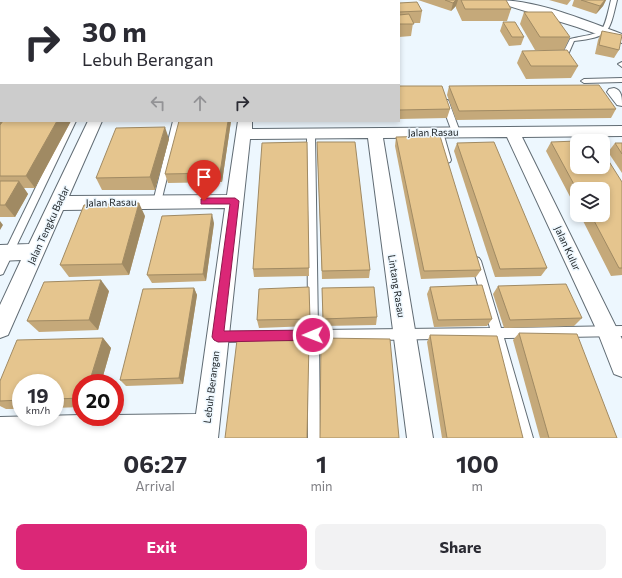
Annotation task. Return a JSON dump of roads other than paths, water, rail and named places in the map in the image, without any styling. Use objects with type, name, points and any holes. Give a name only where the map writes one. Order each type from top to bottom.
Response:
[{"type":"street","points":[[504,0],[582,24],[622,32]]},
{"type":"street","points":[[606,30],[622,39]]},
{"type":"street","name":"Jalan Tengku Badar","points":[[0,328],[96,122]]},
{"type":"street","name":"Jalan Rasau","points":[[244,128],[311,134],[622,131]]},
{"type":"street","name":"Lebuh Berangan","points":[[206,432],[244,128]]},
{"type":"street","name":"Jalan Kulur","points":[[512,132],[615,331],[622,366]]},
{"type":"street","name":"Lintang Rasau","points":[[375,133],[420,438]]},
{"type":"street","name":"Jalan Rasau","points":[[59,203],[235,201]]},
{"type":"street","points":[[4,253],[34,252]]},
{"type":"street","points":[[0,429],[206,432]]},
{"type":"lane","points":[[550,58],[565,56],[572,40],[590,38],[606,30],[614,0]]},
{"type":"lane","points":[[584,80],[622,80]]},
{"type":"lane","points":[[443,98],[456,132]]},
{"type":"lane","points":[[0,271],[4,253],[71,122]]},
{"type":"lane","points":[[157,202],[177,122]]},
{"type":"lane","points":[[439,132],[450,170]]},
{"type":"lane","points":[[311,134],[314,438]]},
{"type":"lane","points":[[473,251],[527,438]]},
{"type":"lane","points":[[218,337],[615,331]]}]
